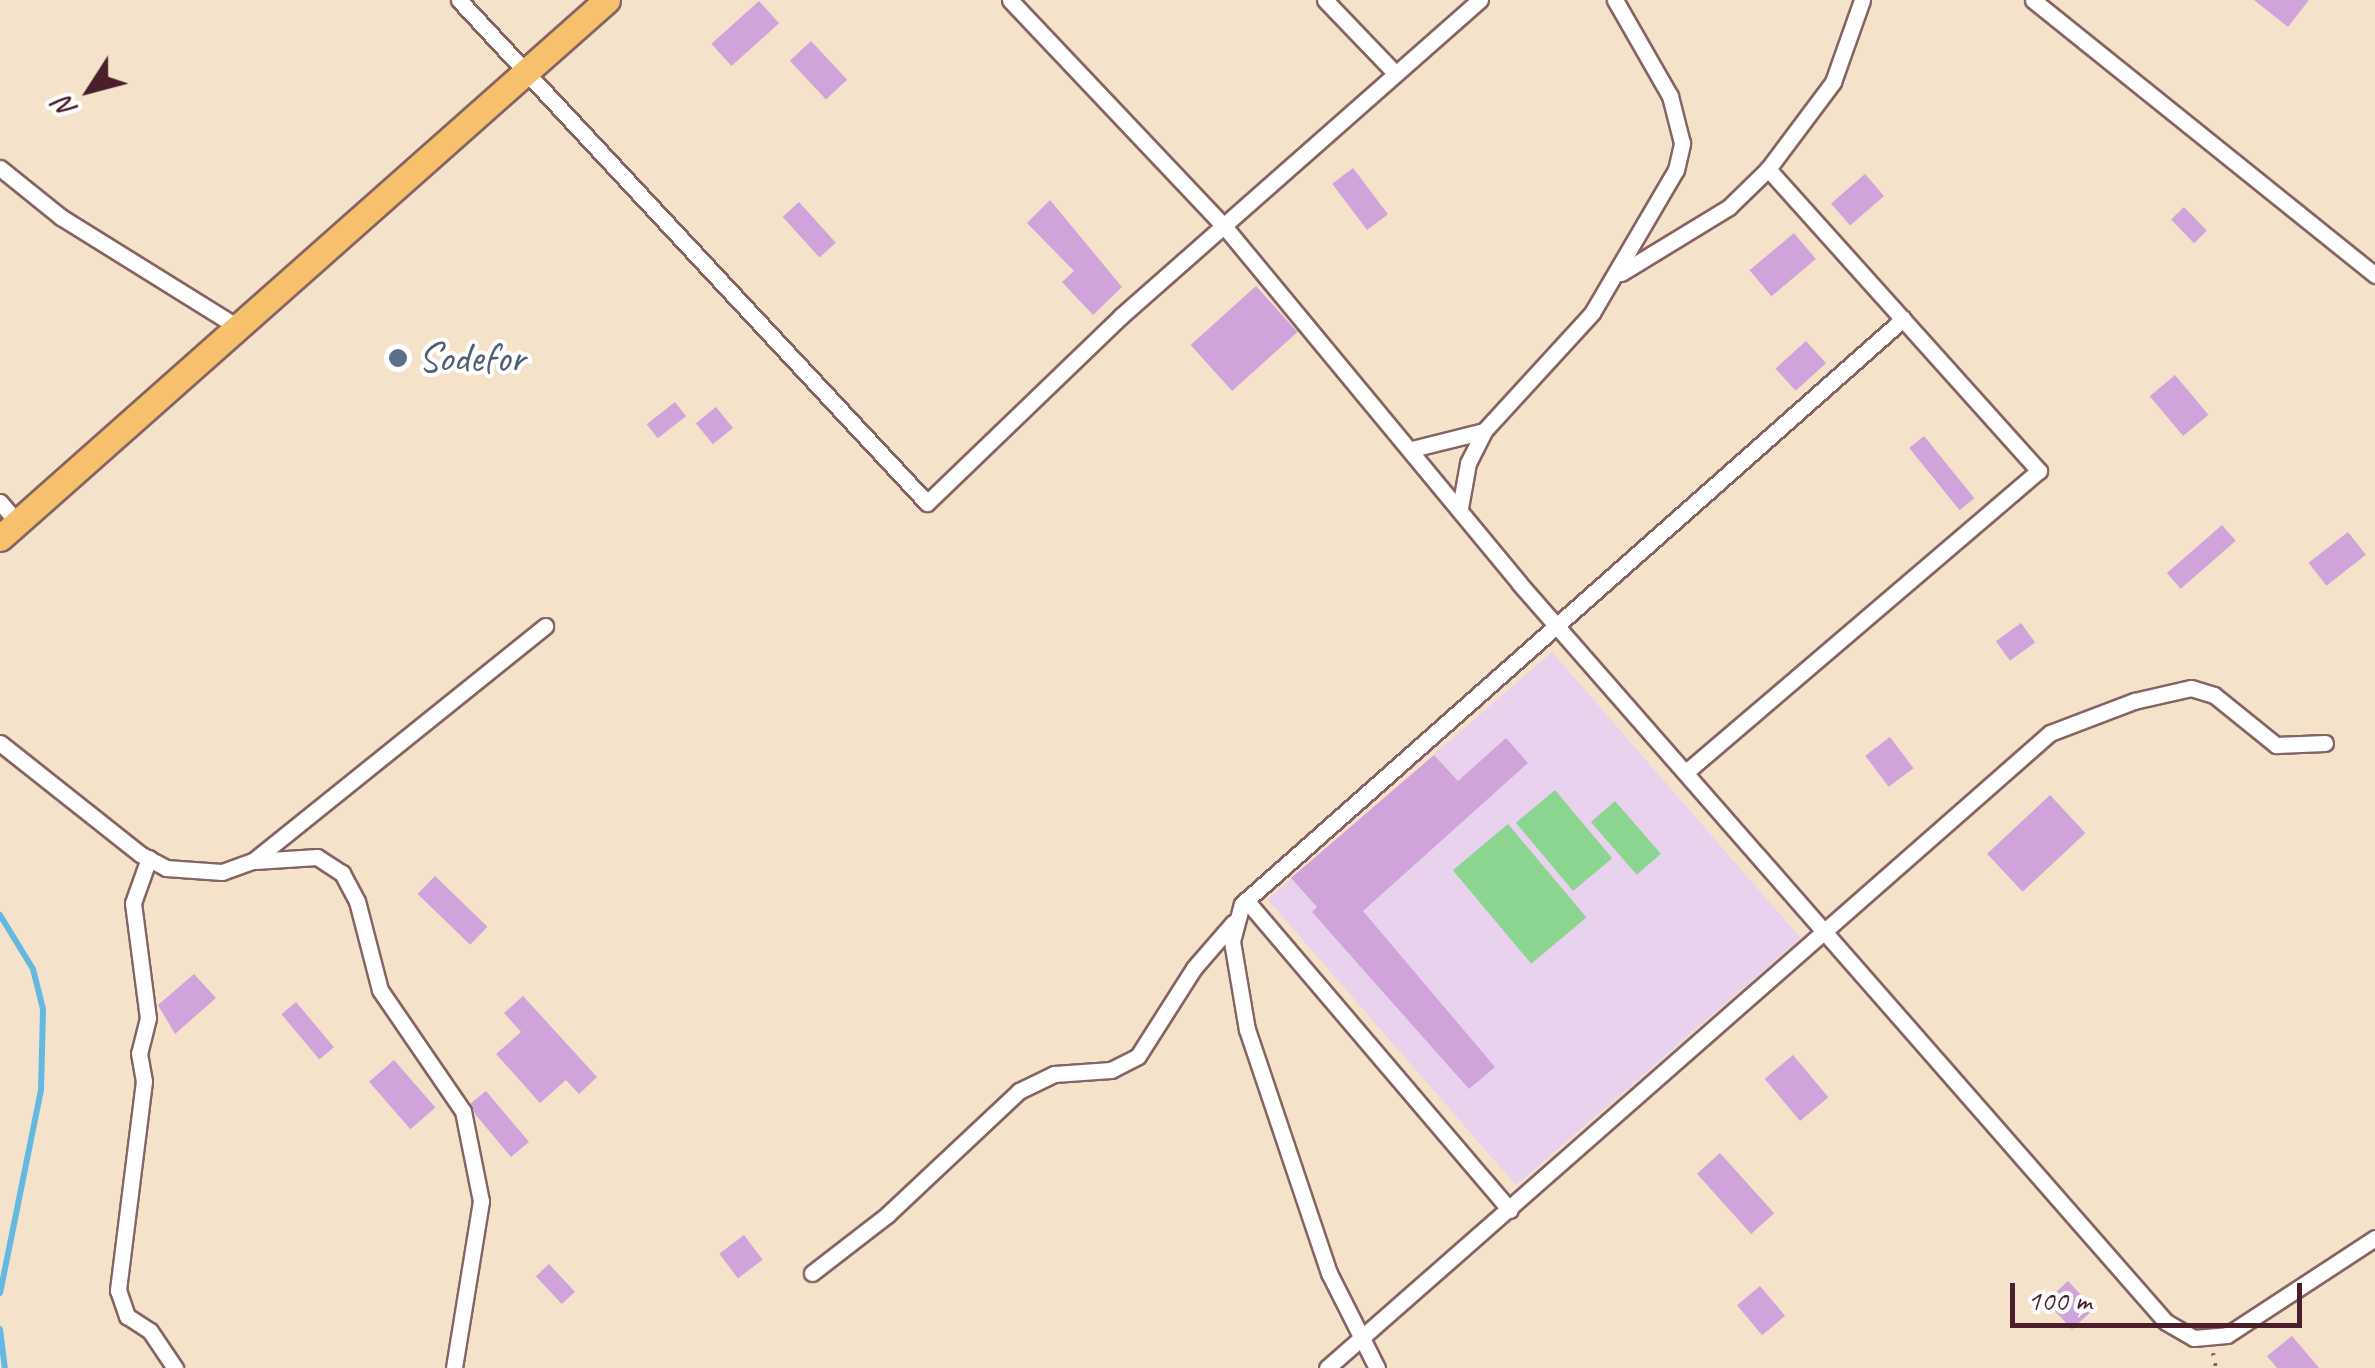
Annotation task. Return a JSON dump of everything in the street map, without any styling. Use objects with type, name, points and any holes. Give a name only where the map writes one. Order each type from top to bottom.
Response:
[{"type":"main road","points":[[6,521],[528,74],[606,0]]},
{"type":"street","points":[[458,0],[928,503],[1224,226],[1480,0]]},
{"type":"street","points":[[1010,0],[1224,226],[1559,628],[2178,1332],[2210,1339],[2245,1328],[2375,1238]]},
{"type":"street","points":[[1325,0],[1394,72]]},
{"type":"street","points":[[1460,508],[1468,462],[1484,431],[1560,350],[1618,275],[1666,192],[1682,143],[1670,96],[1615,0]]},
{"type":"street","points":[[1618,275],[1730,207],[1768,169],[1833,82],[1862,0]]},
{"type":"street","points":[[2033,0],[2375,275]]},
{"type":"street","points":[[0,168],[61,218],[236,326]]},
{"type":"street","points":[[1686,772],[2039,471],[1768,169]]},
{"type":"street","points":[[812,1274],[888,1216],[1019,1090],[1054,1074],[1110,1070],[1138,1056],[1194,968],[1236,920],[1246,900],[1559,628],[1903,319]]},
{"type":"street","points":[[1412,449],[1484,431]]},
{"type":"street","points":[[254,861],[545,626]]},
{"type":"street","points":[[1327,1368],[2030,747],[2070,723],[2192,688],[2214,695],[2276,746],[2325,744]]},
{"type":"street","points":[[0,743],[148,858],[196,874],[254,861],[317,857],[342,873],[357,902],[380,990],[463,1111],[480,1215],[464,1281],[454,1368]]},
{"type":"street","points":[[148,858],[133,903],[148,1018],[138,1053],[144,1081],[120,1237],[118,1290],[127,1316],[150,1331],[175,1368]]},
{"type":"street","points":[[1246,900],[1510,1210]]},
{"type":"street","points":[[1236,920],[1232,941],[1247,1030],[1299,1192],[1359,1339],[1377,1368]]},
{"type":"shaded area","points":[[1552,652],[1801,938],[1516,1185],[1267,899]]},
{"type":"green space","points":[[1555,790],[1612,858],[1573,891],[1516,823]]},
{"type":"green space","points":[[1615,801],[1661,854],[1637,875],[1591,822]]},
{"type":"green space","points":[[1508,824],[1586,917],[1531,964],[1453,870]]},
{"type":"building","points":[[2254,0],[2309,0],[2288,27]]},
{"type":"building","points":[[759,1],[779,23],[732,66],[711,44]]},
{"type":"building","points":[[811,41],[847,80],[826,100],[790,61]]},
{"type":"building","points":[[1353,168],[1388,214],[1367,230],[1332,184]]},
{"type":"building","points":[[1865,174],[1884,196],[1850,225],[1831,204]]},
{"type":"building","points":[[1050,200],[1122,287],[1093,315],[1062,282],[1074,271],[1027,223]]},
{"type":"building","points":[[799,202],[836,243],[819,258],[783,217]]},
{"type":"building","points":[[2184,207],[2207,231],[2194,243],[2171,220]]},
{"type":"building","points":[[1794,233],[1816,259],[1771,296],[1750,270]]},
{"type":"building","points":[[1256,286],[1297,332],[1232,391],[1191,345]]},
{"type":"building","points":[[1806,341],[1826,363],[1796,391],[1776,368]]},
{"type":"building","points":[[2175,375],[2208,415],[2183,436],[2150,396]]},
{"type":"building","points":[[675,402],[686,416],[658,438],[647,424]]},
{"type":"building","points":[[716,407],[733,428],[713,444],[696,423]]},
{"type":"building","points":[[1924,436],[1974,498],[1960,510],[1909,448]]},
{"type":"building","points":[[2222,525],[2236,541],[2181,589],[2167,573]]},
{"type":"building","points":[[2348,532],[2366,555],[2326,586],[2309,563]]},
{"type":"building","points":[[2021,623],[2035,642],[2010,661],[1996,641]]},
{"type":"building","points":[[1890,737],[1913,768],[1889,787],[1865,756]]},
{"type":"building","points":[[1506,738],[1528,763],[1363,911],[1495,1067],[1469,1089],[1312,912],[1317,907],[1291,878],[1434,755],[1458,781]]},
{"type":"building","points":[[2050,795],[2085,833],[2023,892],[1987,854]]},
{"type":"building","points":[[435,876],[488,927],[470,945],[418,894]]},
{"type":"building","points":[[194,974],[216,998],[175,1034],[158,1005]]},
{"type":"building","points":[[523,996],[597,1077],[579,1094],[566,1080],[540,1103],[496,1054],[521,1032],[504,1013]]},
{"type":"building","points":[[296,1002],[334,1047],[319,1059],[281,1014]]},
{"type":"building","points":[[1793,1055],[1828,1097],[1800,1121],[1765,1079]]},
{"type":"building","points":[[394,1060],[435,1108],[410,1129],[369,1082]]},
{"type":"building","points":[[486,1091],[529,1142],[511,1157],[475,1114],[471,1103]]},
{"type":"building","points":[[1720,1153],[1774,1213],[1751,1234],[1697,1174]]},
{"type":"building","points":[[744,1235],[763,1260],[738,1278],[719,1254]]},
{"type":"building","points":[[549,1264],[575,1292],[562,1304],[536,1276]]},
{"type":"building","points":[[2068,1281],[2094,1309],[2072,1329],[2046,1301]]},
{"type":"building","points":[[1760,1286],[1785,1316],[1762,1335],[1737,1305]]},
{"type":"building","points":[[2292,1336],[2319,1368],[2277,1368],[2267,1356]]},
{"type":"waterway","points":[[0,915],[33,969],[43,1009],[41,1090],[0,1293]]},
{"type":"waterway","points":[[0,1329],[5,1368]]},
{"type":"place","name":"Sodefor","points":[[398,358]]}]
